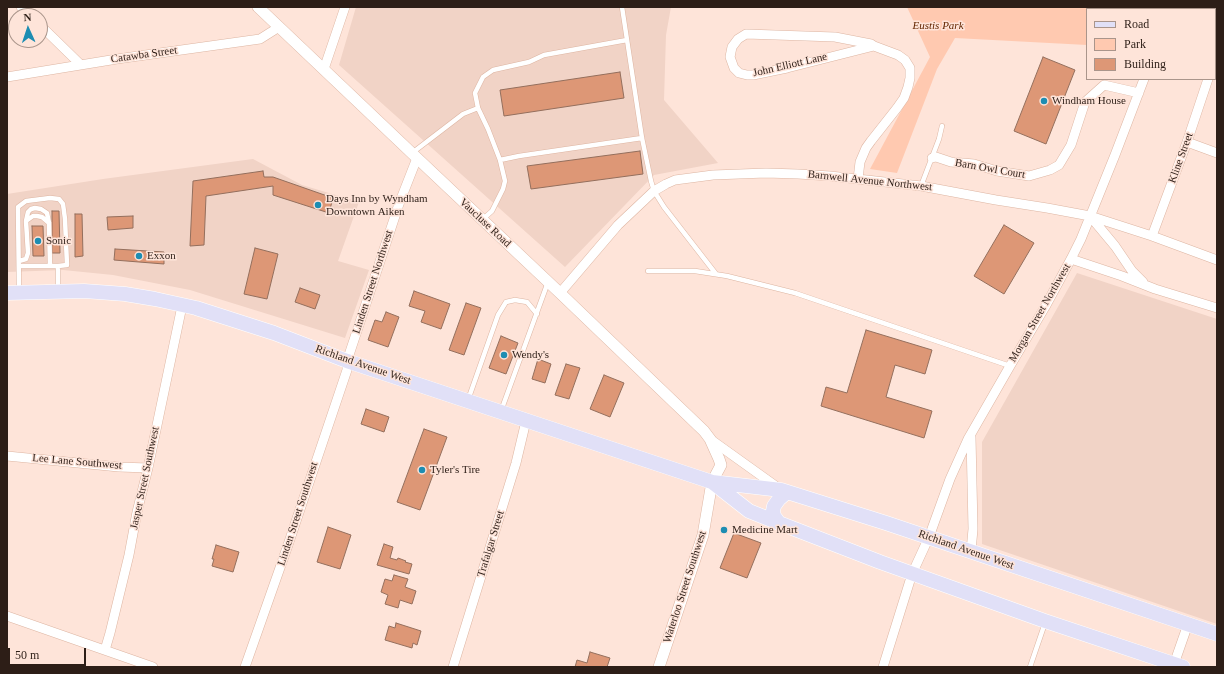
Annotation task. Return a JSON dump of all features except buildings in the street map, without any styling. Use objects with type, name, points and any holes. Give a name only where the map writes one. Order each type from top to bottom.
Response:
[{"type":"main road","name":"Richland Avenue West","points":[[13,292],[84,291],[125,294],[196,308],[274,333],[347,361],[712,482],[784,491],[929,537],[1217,634]]},
{"type":"main road","name":"Richland Avenue West","points":[[712,482],[749,511],[779,523],[912,574],[1177,666]]},
{"type":"main road","points":[[779,523],[774,516],[773,511],[774,506],[784,491]]},
{"type":"street","name":"Vaucluse Road","points":[[258,7],[560,293],[704,431],[710,439]]},
{"type":"street","points":[[324,69],[345,7]]},
{"type":"street","name":"Catawba Street","points":[[7,76],[260,38],[279,27]]},
{"type":"street","points":[[48,33],[81,65]]},
{"type":"street","name":"John Elliott Lane","points":[[858,179],[860,162],[866,148],[904,98],[910,78],[910,68],[905,60],[898,55],[874,46],[834,37],[746,34],[738,39],[732,47],[730,57],[734,68],[738,73],[753,75],[874,46]]},
{"type":"street","name":"Morgan Street Northwest","points":[[883,667],[912,574],[929,537],[950,479],[971,434],[1045,308],[1071,259],[1090,216],[1144,80]]},
{"type":"street","name":"Kline Street","points":[[1152,236],[1187,142],[1208,80]]},
{"type":"street","name":"Barn Owl Court","points":[[932,158],[936,157],[950,162],[974,164],[997,171],[1029,176],[1050,170],[1059,165],[1071,145],[1085,102],[1104,85],[1139,93]]},
{"type":"street","points":[[1187,142],[1217,153]]},
{"type":"street","name":"Linden Street Northwest","points":[[347,361],[414,156]]},
{"type":"street","name":"Barnwell Avenue Northwest","points":[[560,293],[618,225],[654,191],[675,180],[713,175],[766,173],[798,174],[921,186],[1090,216],[1152,236],[1217,260]]},
{"type":"street","points":[[1090,216],[1115,246],[1132,272],[1146,284],[1155,289]]},
{"type":"street","points":[[1071,259],[1155,289],[1217,308]]},
{"type":"street","name":"Jasper Street Southwest","points":[[105,650],[148,468],[182,306]]},
{"type":"street","name":"Linden Street Southwest","points":[[245,667],[347,370],[347,361]]},
{"type":"street","name":"Trafalgar Street","points":[[453,667],[516,463],[526,421]]},
{"type":"street","points":[[971,434],[973,529],[971,551]]},
{"type":"street","points":[[710,439],[765,480],[784,491]]},
{"type":"street","name":"Waterloo Street Southwest","points":[[659,667],[703,534],[712,482],[721,465],[710,439]]},
{"type":"street","name":"Lee Lane Southwest","points":[[7,456],[119,467],[148,468]]},
{"type":"street","points":[[7,616],[153,667]]},
{"type":"street","points":[[1177,666],[1188,624]]},
{"type":"lane","points":[[622,7],[642,138],[654,191],[664,207],[716,274]]},
{"type":"lane","points":[[482,220],[492,211],[503,189],[505,181],[500,160],[478,108],[475,93],[483,77],[493,70],[529,62],[544,55],[627,40]]},
{"type":"lane","points":[[414,156],[463,114],[478,108]]},
{"type":"lane","points":[[921,186],[942,126]]},
{"type":"lane","points":[[500,160],[642,138]]},
{"type":"lane","points":[[13,292],[19,264],[18,207],[26,202],[50,198],[58,199],[63,204],[67,265],[50,266],[19,264]]},
{"type":"lane","points":[[19,264],[26,259],[28,253],[26,221],[28,212],[34,208],[41,209],[47,213],[49,223],[50,266]]},
{"type":"lane","points":[[26,221],[33,216],[37,216],[42,217],[49,223]]},
{"type":"lane","points":[[58,266],[58,291]]},
{"type":"lane","points":[[648,271],[695,270],[795,293],[1010,366]]},
{"type":"lane","points":[[501,412],[548,282]]},
{"type":"lane","points":[[468,400],[498,315],[506,302],[515,300],[527,302],[537,314]]},
{"type":"lane","points":[[1030,667],[1045,621]]},
{"type":"shaded area","points":[[356,7],[671,7],[666,35],[664,100],[718,163],[654,175],[565,267],[339,65]]},
{"type":"shaded area","points":[[253,159],[302,185],[359,202],[338,261],[369,270],[345,338],[190,290],[113,275],[63,270],[7,272],[7,194],[103,179]]},
{"type":"shaded area","points":[[1077,273],[1217,319],[1217,624],[982,544],[982,442]]},
{"type":"green space","name":"Eustis Park","points":[[907,7],[1148,7],[1086,8],[1086,45],[955,38],[937,69],[897,173],[870,169],[930,57]]},
{"type":"place","name":"Windham House","points":[[1044,101]]},
{"type":"place","name":"Days Inn by Wyndham Downtown Aiken","points":[[318,205]]},
{"type":"place","name":"Sonic","points":[[38,241]]},
{"type":"place","name":"Exxon","points":[[139,256]]},
{"type":"place","name":"Wendy's","points":[[504,355]]},
{"type":"place","name":"Tyler's Tire","points":[[422,470]]},
{"type":"place","name":"Medicine Mart","points":[[724,530]]}]
